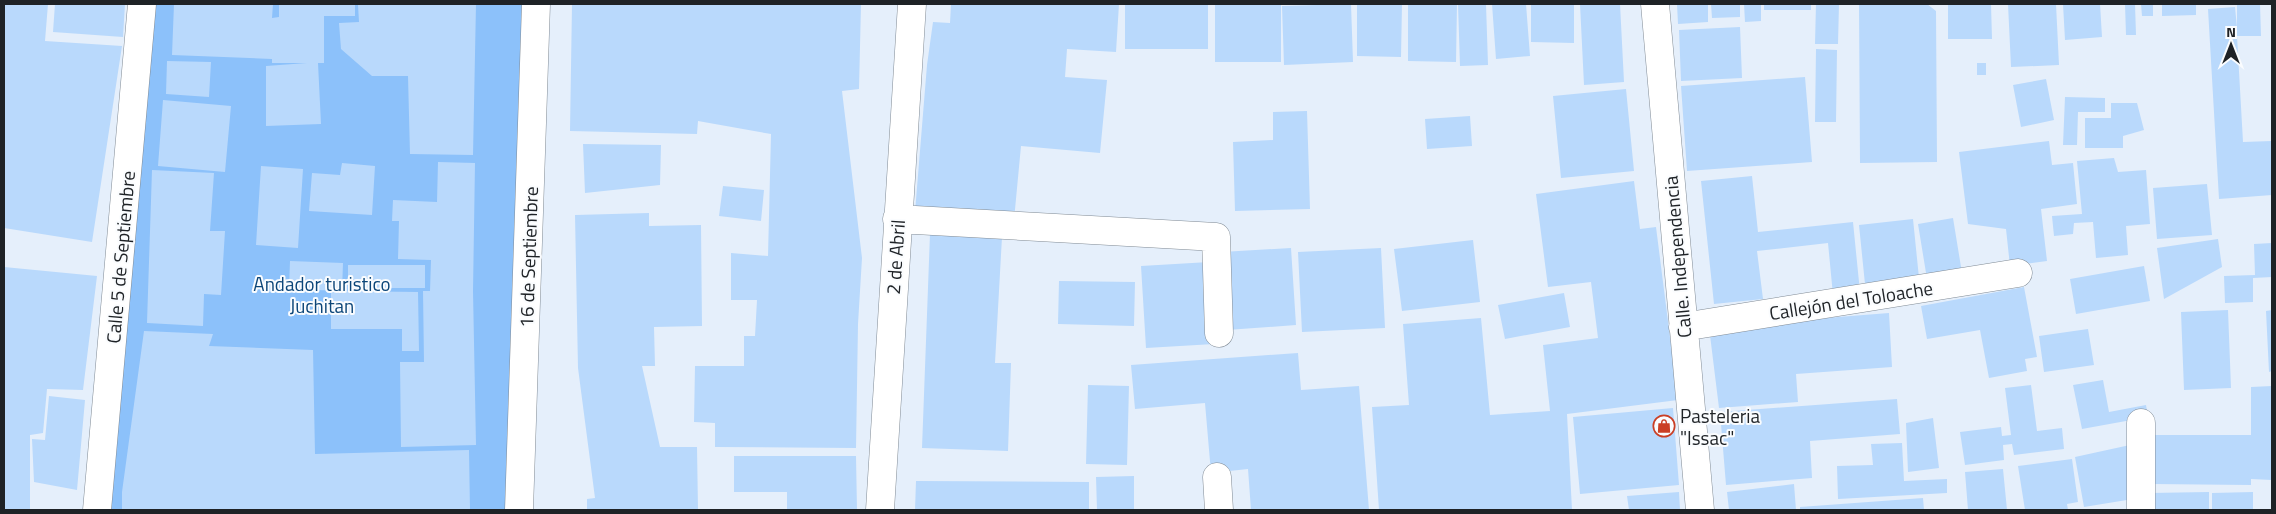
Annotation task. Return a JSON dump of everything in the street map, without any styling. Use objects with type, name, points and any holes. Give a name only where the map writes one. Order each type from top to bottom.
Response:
[{"type":"street","name":"Calle 5 de Septiembre","points":[[97,510],[142,4]]},
{"type":"street","name":"16 de Septiembre","points":[[519,510],[536,4]]},
{"type":"street","name":"2 de Abril","points":[[880,510],[912,4]]},
{"type":"street","name":"Calle. Independencia","points":[[1655,4],[1700,510]]},
{"type":"street","points":[[897,220],[1216,237],[1219,333]]},
{"type":"street","name":"Callejón del Toloache","points":[[1683,327],[2018,273]]},
{"type":"street","points":[[2141,423],[2141,510]]},
{"type":"street","points":[[1217,477],[1219,510]]},
{"type":"green space","name":"Andador turistico Juchitan","points":[[142,4],[536,4],[519,510],[97,510]]},
{"type":"building","points":[[4,4],[48,4],[45,41],[122,46],[92,242],[4,228]]},
{"type":"building","points":[[55,4],[125,4],[123,37],[53,32]]},
{"type":"building","points":[[174,4],[273,4],[272,18],[279,17],[279,4],[355,4],[355,16],[324,16],[324,63],[318,63],[321,124],[266,126],[266,66],[307,63],[272,63],[272,59],[172,55]]},
{"type":"building","points":[[476,4],[473,155],[410,154],[408,76],[372,76],[341,49],[339,23],[359,22],[358,5]]},
{"type":"building","points":[[572,4],[861,4],[859,89],[842,91],[862,258],[858,324],[856,448],[715,447],[715,423],[694,422],[695,366],[744,366],[744,336],[755,336],[757,300],[731,300],[731,253],[768,256],[771,134],[698,121],[697,134],[570,131]]},
{"type":"building","points":[[951,4],[1119,4],[1116,52],[1067,49],[1065,77],[1107,80],[1100,153],[1021,146],[1014,220],[915,212],[927,65],[933,22],[950,23]]},
{"type":"building","points":[[1125,4],[1208,4],[1208,49],[1125,49]]},
{"type":"building","points":[[1215,4],[1281,4],[1281,62],[1215,62]]},
{"type":"building","points":[[1351,4],[1353,62],[1284,65],[1282,6]]},
{"type":"building","points":[[1357,4],[1402,4],[1401,57],[1357,56]]},
{"type":"building","points":[[1408,4],[1457,4],[1456,62],[1408,61]]},
{"type":"building","points":[[1458,4],[1486,4],[1488,65],[1460,66]]},
{"type":"building","points":[[1492,4],[1526,4],[1530,56],[1496,59]]},
{"type":"building","points":[[1531,4],[1574,4],[1574,43],[1531,42]]},
{"type":"building","points":[[1580,4],[1620,4],[1624,82],[1584,85]]},
{"type":"building","points":[[1677,4],[1708,4],[1708,22],[1678,24]]},
{"type":"building","points":[[1711,4],[1740,4],[1740,17],[1712,18]]},
{"type":"building","points":[[1744,4],[1761,4],[1761,21],[1745,22]]},
{"type":"building","points":[[1764,4],[1811,4],[1811,10],[1764,10]]},
{"type":"building","points":[[1816,4],[1839,4],[1838,44],[1815,44]]},
{"type":"building","points":[[1859,4],[1927,4],[1936,11],[1937,162],[1860,163]]},
{"type":"building","points":[[1948,4],[1991,4],[1992,39],[1948,39]]},
{"type":"building","points":[[2008,4],[2056,4],[2059,65],[2011,67]]},
{"type":"building","points":[[2063,4],[2100,4],[2102,37],[2065,40]]},
{"type":"building","points":[[2125,4],[2135,4],[2136,35],[2126,35]]},
{"type":"building","points":[[2141,4],[2153,4],[2153,16],[2142,16]]},
{"type":"building","points":[[2162,4],[2196,4],[2196,15],[2162,16]]},
{"type":"building","points":[[2237,4],[2260,4],[2261,36],[2237,36],[2243,142],[2272,141],[2272,195],[2219,199],[2208,9],[2235,7],[2237,28]]},
{"type":"building","points":[[1740,27],[1742,78],[1681,81],[1679,30]]},
{"type":"building","points":[[1816,49],[1837,50],[1836,122],[1815,122]]},
{"type":"building","points":[[167,61],[211,62],[209,97],[166,94]]},
{"type":"building","points":[[1977,63],[1986,63],[1986,75],[1977,75]]},
{"type":"building","points":[[1805,77],[1812,162],[1687,171],[1681,86]]},
{"type":"building","points":[[2046,79],[2054,120],[2021,127],[2013,85]]},
{"type":"building","points":[[1626,89],[1634,171],[1561,178],[1553,96]]},
{"type":"building","points":[[2065,97],[2105,98],[2105,112],[2078,112],[2077,145],[2063,145]]},
{"type":"building","points":[[163,100],[231,106],[225,172],[158,166]]},
{"type":"building","points":[[2111,103],[2137,103],[2144,130],[2123,136],[2123,148],[2085,148],[2085,118],[2111,118]]},
{"type":"building","points":[[1307,111],[1310,209],[1235,211],[1233,142],[1273,140],[1273,112]]},
{"type":"building","points":[[1470,116],[1472,146],[1427,149],[1425,119]]},
{"type":"building","points":[[2049,141],[2052,165],[2073,163],[2077,204],[2041,209],[2047,261],[2010,266],[2006,229],[1968,224],[1959,152]]},
{"type":"building","points":[[583,144],[661,145],[660,185],[585,193]]},
{"type":"building","points":[[2114,158],[2118,172],[2146,170],[2150,224],[2126,226],[2128,255],[2096,258],[2093,222],[2074,223],[2073,234],[2054,236],[2052,216],[2082,214],[2077,161]]},
{"type":"building","points":[[438,162],[475,163],[473,291],[476,445],[401,447],[400,362],[424,362],[423,291],[430,291],[431,260],[398,259],[399,221],[392,221],[393,200],[437,202]]},
{"type":"building","points":[[342,163],[375,166],[372,215],[309,211],[312,173],[340,175]]},
{"type":"building","points":[[261,166],[303,169],[298,248],[256,245]]},
{"type":"building","points":[[152,170],[214,173],[210,231],[225,231],[221,295],[204,294],[203,326],[147,323]]},
{"type":"building","points":[[1752,176],[1758,232],[1853,222],[1860,292],[1833,295],[1828,243],[1757,251],[1763,299],[1714,304],[1701,181]]},
{"type":"building","points":[[1634,181],[1640,229],[1656,227],[1678,400],[1567,414],[1572,510],[1379,510],[1372,407],[1409,405],[1403,324],[1481,318],[1490,415],[1550,411],[1543,345],[1598,338],[1591,282],[1548,287],[1536,194]]},
{"type":"building","points":[[2207,184],[2212,235],[2157,239],[2153,188]]},
{"type":"building","points":[[723,186],[764,190],[761,221],[719,216]]},
{"type":"building","points":[[649,213],[649,226],[701,225],[702,326],[654,327],[655,366],[642,366],[660,447],[697,447],[698,510],[587,510],[587,499],[595,498],[578,368],[575,215]]},
{"type":"building","points":[[1953,218],[1962,273],[1927,279],[1918,224]]},
{"type":"building","points":[[1913,219],[1919,278],[1865,284],[1859,225]]},
{"type":"building","points":[[930,234],[1002,237],[995,363],[1011,363],[1008,451],[922,448]]},
{"type":"building","points":[[2218,239],[2222,267],[2164,299],[2157,248]]},
{"type":"building","points":[[1473,240],[1480,302],[1402,311],[1394,249]]},
{"type":"building","points":[[2272,243],[2272,277],[2253,278],[2253,302],[2225,303],[2224,276],[2255,275],[2254,244]]},
{"type":"building","points":[[1291,248],[1296,325],[1227,330],[1222,252]]},
{"type":"building","points":[[1381,248],[1385,328],[1302,332],[1298,252]]},
{"type":"building","points":[[290,261],[343,263],[342,291],[289,289]]},
{"type":"building","points":[[1209,262],[1214,344],[1146,348],[1141,266]]},
{"type":"building","points":[[348,265],[425,265],[425,288],[348,288]]},
{"type":"building","points":[[2144,266],[2150,301],[2076,314],[2070,279]]},
{"type":"building","points":[[4,267],[97,276],[83,390],[47,389],[43,433],[30,435],[30,510],[4,510]]},
{"type":"building","points":[[1059,281],[1135,282],[1134,326],[1058,324]]},
{"type":"building","points":[[2024,287],[2037,357],[2025,359],[2027,371],[1989,378],[1980,330],[1927,339],[1921,306]]},
{"type":"building","points":[[342,291],[418,292],[419,351],[402,351],[402,329],[331,329],[331,293]]},
{"type":"building","points":[[1564,293],[1570,327],[1505,339],[1498,305]]},
{"type":"building","points":[[2228,310],[2231,388],[2184,390],[2181,312]]},
{"type":"building","points":[[2272,310],[2272,371],[2269,372],[2266,311]]},
{"type":"building","points":[[1889,313],[1892,367],[1796,374],[1798,402],[1719,408],[1709,327]]},
{"type":"building","points":[[2088,329],[2094,365],[2044,372],[2039,336]]},
{"type":"building","points":[[144,331],[213,334],[209,346],[313,350],[315,454],[469,450],[470,510],[122,510],[122,492]]},
{"type":"building","points":[[1298,353],[1301,390],[1359,386],[1369,510],[1251,510],[1248,469],[1211,473],[1205,403],[1135,409],[1131,365]]},
{"type":"building","points":[[2103,380],[2109,412],[2146,405],[2148,417],[2082,429],[2073,385]]},
{"type":"building","points":[[1088,385],[1129,386],[1127,465],[1086,464]]},
{"type":"building","points":[[2031,385],[2037,431],[2062,428],[2064,449],[2014,455],[2012,444],[2003,445],[2004,460],[1965,465],[1960,432],[2001,427],[2002,436],[2011,435],[2005,388]]},
{"type":"building","points":[[2272,386],[2272,480],[2251,479],[2251,485],[2151,484],[2152,435],[2251,435],[2251,387]]},
{"type":"building","points":[[49,396],[85,400],[77,490],[34,482],[32,439],[45,440]]},
{"type":"building","points":[[1897,399],[1900,434],[1810,441],[1812,478],[1726,485],[1720,412]]},
{"type":"building","points":[[1673,408],[1679,485],[1580,494],[1573,417]]},
{"type":"building","points":[[1933,418],[1939,468],[1908,472],[1906,423]]},
{"type":"building","points":[[1902,443],[1904,481],[1947,479],[1947,493],[1838,499],[1837,466],[1873,465],[1871,444]]},
{"type":"building","points":[[2130,445],[2139,498],[2084,507],[2075,457]]},
{"type":"building","points":[[734,456],[856,456],[857,510],[787,510],[787,492],[734,492]]},
{"type":"building","points":[[2072,459],[2078,502],[2067,504],[2068,510],[2025,510],[2018,466]]},
{"type":"building","points":[[2003,469],[2007,510],[1968,510],[1965,472]]},
{"type":"building","points":[[1134,476],[1134,510],[1097,510],[1096,477]]},
{"type":"building","points":[[916,481],[1089,482],[1089,510],[915,510]]},
{"type":"building","points":[[1794,484],[1796,510],[1729,510],[1727,492]]},
{"type":"building","points":[[1679,492],[1680,510],[1629,510],[1627,496]]},
{"type":"building","points":[[2209,492],[2209,510],[2149,510],[2149,493]]},
{"type":"building","points":[[2253,492],[2253,510],[2212,510],[2212,493]]},
{"type":"building","points":[[1923,498],[1924,510],[1800,510],[1800,507]]},
{"type":"place","name":"Pasteleria \"Issac\"","points":[[1664,426]]}]
